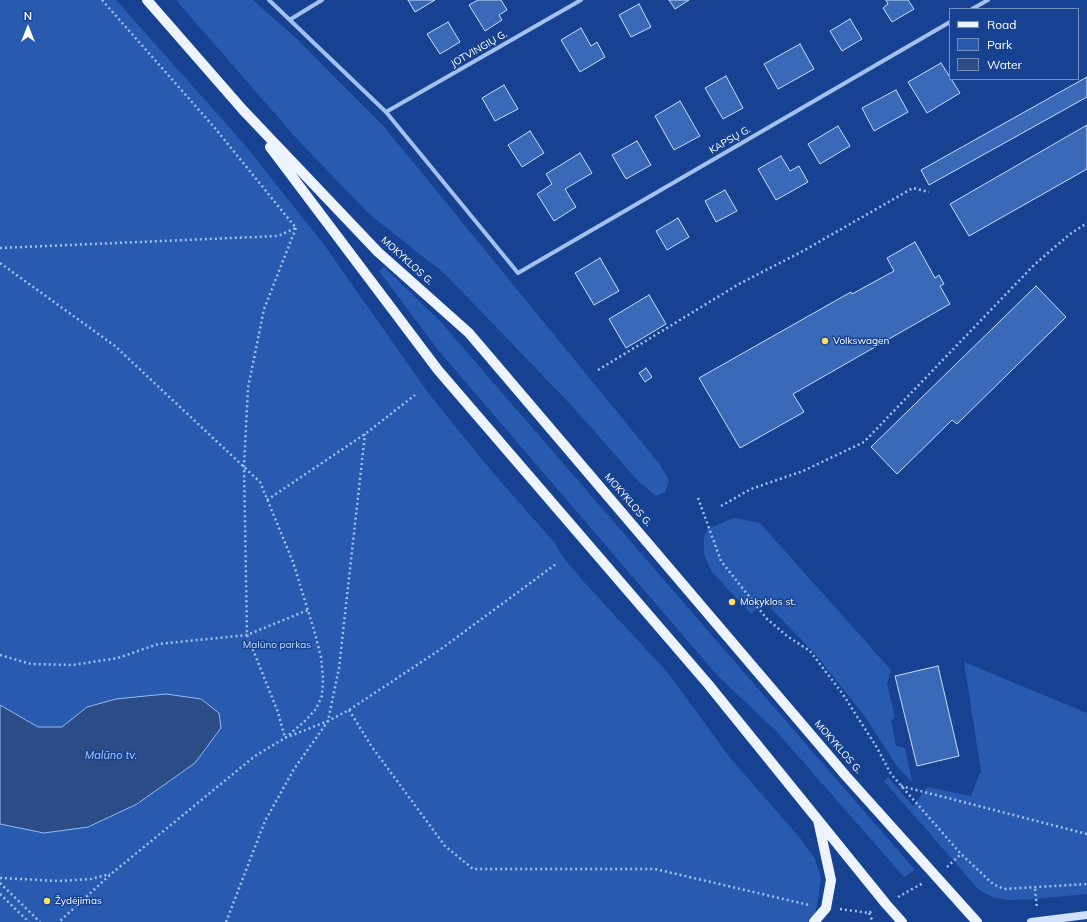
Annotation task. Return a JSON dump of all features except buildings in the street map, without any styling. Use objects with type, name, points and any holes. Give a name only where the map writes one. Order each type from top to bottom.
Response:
[{"type":"main road","name":"MOKYKLOS G.","points":[[147,0],[243,110],[378,252],[469,333],[846,776],[977,922]]},
{"type":"main road","name":"MOKYKLOS G.","points":[[243,110],[438,370],[708,684],[902,922]]},
{"type":"main road","points":[[814,922],[826,908],[832,880],[818,818]]},
{"type":"main road","points":[[1034,922],[1087,915]]},
{"type":"street","points":[[269,0],[386,112]]},
{"type":"street","points":[[291,20],[322,0]]},
{"type":"street","name":"JOTVINGIŲ G.","points":[[386,112],[581,0]]},
{"type":"street","points":[[974,8],[988,0]]},
{"type":"street","name":"KAPSŲ G.","points":[[386,112],[518,273],[949,23]]},
{"type":"path","points":[[102,0],[214,127],[296,228]]},
{"type":"path","points":[[598,370],[739,284],[803,251],[913,188],[929,192]]},
{"type":"path","points":[[721,506],[751,489],[803,471],[864,442],[1034,265],[1070,234],[1087,223]]},
{"type":"path","points":[[0,248],[278,236],[296,228]]},
{"type":"path","points":[[285,738],[278,712],[247,635],[244,466],[248,388],[264,309],[296,228]]},
{"type":"path","points":[[0,263],[115,346],[260,482],[293,562],[321,657],[323,678],[322,696],[316,709],[305,721],[285,738]]},
{"type":"path","points":[[267,500],[365,434],[416,394]]},
{"type":"path","points":[[226,922],[265,821],[294,769],[328,721],[339,668],[365,434]]},
{"type":"path","points":[[698,498],[721,561],[767,619],[787,636],[810,651],[842,694],[876,746],[891,774],[961,854],[993,884],[1004,889],[1087,884]]},
{"type":"path","points":[[59,922],[111,874],[255,756],[285,738],[328,721],[349,710],[441,649],[556,564]]},
{"type":"path","points":[[0,654],[31,664],[72,665],[118,658],[158,644],[247,635],[308,610]]},
{"type":"path","points":[[349,710],[372,747],[445,846],[473,869],[655,869],[806,905]]},
{"type":"path","points":[[901,785],[1087,834]]},
{"type":"path","points":[[0,878],[59,881],[91,879],[111,874]]},
{"type":"path","points":[[0,883],[40,922]]},
{"type":"path","points":[[1034,922],[1035,888]]},
{"type":"path","points":[[0,894],[29,922]]},
{"type":"path","points":[[869,913],[873,922]]},
{"type":"green space","name":"Malūno parkas","points":[[0,0],[116,0],[245,145],[325,246],[429,394],[494,474],[554,542],[563,557],[584,582],[668,673],[731,759],[800,838],[815,859],[821,878],[817,906],[814,916],[808,922],[0,922]]},
{"type":"green space","points":[[176,0],[253,0],[298,40],[386,129],[658,462],[669,480],[665,492],[656,496],[639,482],[573,407],[446,275],[368,213],[297,139]]},
{"type":"green space","points":[[384,267],[440,321],[915,870],[904,877],[776,731],[717,675],[438,350],[379,271]]},
{"type":"green space","points":[[734,518],[760,523],[891,670],[887,684],[895,717],[891,721],[896,746],[905,748],[912,782],[896,765],[866,718],[817,656],[765,602],[751,614],[712,572],[704,555],[704,537],[707,529]]},
{"type":"green space","points":[[964,662],[1087,713],[1087,894],[1008,900],[992,897],[978,889],[884,781],[888,777],[913,806],[927,787],[971,796],[981,771]]},
{"type":"water","name":"Malūno tv.","points":[[166,694],[201,699],[219,713],[221,728],[195,763],[137,804],[88,827],[44,833],[0,824],[0,705],[38,727],[62,727],[87,707],[116,699]]},
{"type":"place","name":"Volkswagen","points":[[825,341]]},
{"type":"place","name":"Mokyklos st.","points":[[732,602]]},
{"type":"place","name":"Žydėjimas","points":[[47,901]]}]
